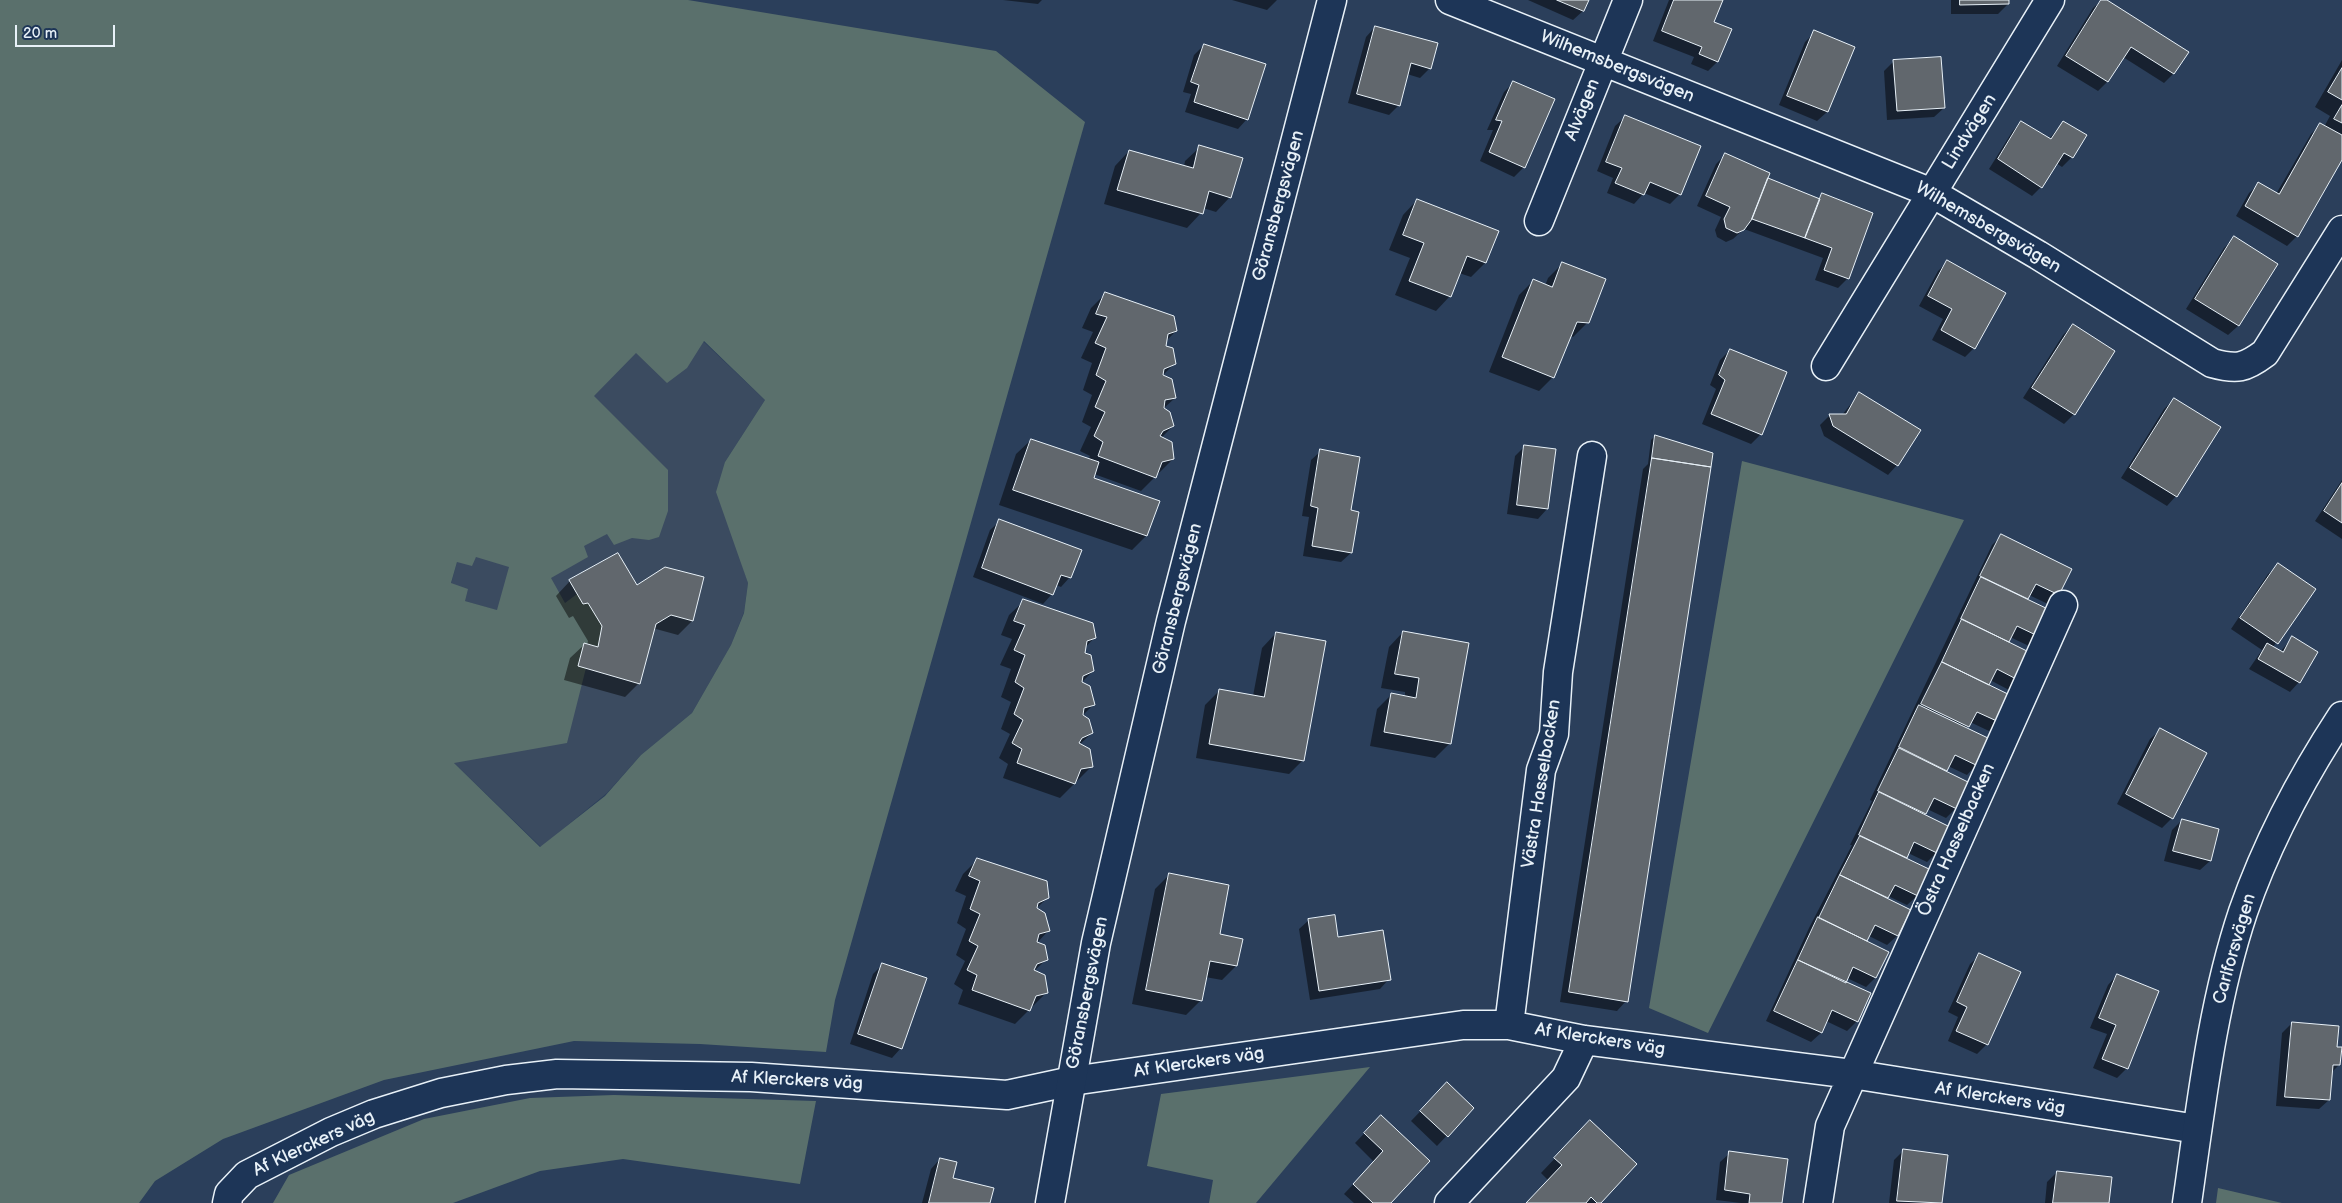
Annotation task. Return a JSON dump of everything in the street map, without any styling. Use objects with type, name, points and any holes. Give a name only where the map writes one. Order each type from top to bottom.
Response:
[{"type":"street","name":"Göransbergsvägen","points":[[1050,1203],[1096,943],[1171,621],[1332,0]]},
{"type":"street","name":"Wilhemsbergsvägen","points":[[1450,0],[1932,193],[2038,255],[2212,363],[2231,369],[2249,365],[2265,353],[2342,230]]},
{"type":"street","name":"Alvägen","points":[[1539,221],[1628,0]]},
{"type":"street","name":"Lindvägen","points":[[1826,366],[2050,0]]},
{"type":"street","name":"Västra Hasselbacken","points":[[1510,1025],[1541,770],[1554,734],[1558,672],[1592,456]]},
{"type":"street","name":"Östra Hasselbacken","points":[[1818,1203],[1830,1126],[2063,606]]},
{"type":"street","name":"Carlforsvägen","points":[[2187,1203],[2217,1010],[2243,912],[2274,836],[2319,751],[2342,716]]},
{"type":"street","name":"Af Klerckers väg","points":[[227,1203],[230,1194],[247,1175],[331,1132],[374,1114],[441,1093],[506,1080],[556,1074],[661,1074],[751,1077],[1007,1095],[1072,1081],[1463,1025],[1510,1025],[1584,1040],[1852,1074],[2197,1129]]},
{"type":"street","points":[[1449,1203],[1566,1078],[1584,1040]]},
{"type":"shaded area","points":[[665,305],[765,400],[725,462],[740,557],[748,583],[744,612],[731,645],[692,713],[641,755],[607,793],[541,847],[453,762],[496,610],[465,601],[451,584],[457,562],[476,557],[540,439]]},
{"type":"green space","points":[[0,0],[688,0],[996,51],[1085,122],[835,1000],[826,1052],[700,1044],[574,1041],[384,1080],[223,1139],[155,1181],[139,1203],[0,1203]],"holes":[[[704,341],[765,400],[725,462],[716,492],[748,583],[744,613],[731,645],[692,713],[641,755],[605,796],[540,847],[454,763],[567,743],[586,668],[578,666],[584,643],[598,647],[602,626],[588,603],[583,604],[577,594],[565,603],[551,578],[588,557],[584,546],[607,534],[614,545],[632,538],[649,540],[659,537],[668,511],[668,470],[594,396],[636,353],[667,383],[687,368]],[[476,557],[509,567],[497,610],[465,601],[468,589],[451,583],[457,562],[472,566]]]},
{"type":"green space","points":[[1742,461],[1964,520],[1708,1033],[1649,1008]]},
{"type":"green space","points":[[1370,1067],[1256,1203],[1209,1203],[1213,1180],[1147,1166],[1161,1094]]},
{"type":"green space","points":[[614,1095],[816,1101],[800,1184],[623,1159],[540,1171],[453,1203],[273,1203],[289,1175],[424,1119],[530,1098]]},
{"type":"green space","points":[[2218,1188],[2282,1203],[2216,1203]]},
{"type":"building","points":[[1557,0],[1589,0],[1584,11]]},
{"type":"building","points":[[1674,0],[1723,0],[1714,22],[1732,29],[1718,62],[1699,54],[1702,47],[1662,31]]},
{"type":"building","points":[[1960,0],[2009,0],[2009,4],[1960,5]]},
{"type":"building","points":[[2101,0],[2107,0],[2189,52],[2174,74],[2131,47],[2108,82],[2066,56]]},
{"type":"building","points":[[1375,26],[1438,43],[1431,69],[1411,63],[1400,106],[1357,94]]},
{"type":"building","points":[[1814,30],[1855,47],[1828,112],[1787,96]]},
{"type":"building","points":[[1204,44],[1266,64],[1248,120],[1194,102],[1199,85],[1191,82]]},
{"type":"building","points":[[1941,57],[1945,108],[1897,111],[1893,60]]},
{"type":"building","points":[[2342,68],[2342,100],[2328,92]]},
{"type":"building","points":[[1513,81],[1555,99],[1525,168],[1489,152],[1502,121],[1496,120]]},
{"type":"building","points":[[2342,105],[2342,123],[2334,119]]},
{"type":"building","points":[[1625,115],[1701,146],[1681,195],[1650,182],[1644,195],[1615,183],[1622,168],[1606,162]]},
{"type":"building","points":[[2021,121],[2051,139],[2063,121],[2087,135],[2073,158],[2064,153],[2042,188],[1998,159]]},
{"type":"building","points":[[2320,123],[2342,135],[2342,160],[2298,237],[2245,206],[2258,182],[2279,194]]},
{"type":"building","points":[[1199,145],[1243,158],[1231,198],[1209,191],[1203,214],[1117,190],[1129,150],[1193,168]]},
{"type":"building","points":[[1725,153],[1770,173],[1752,219],[1744,230],[1737,233],[1726,228],[1724,219],[1730,207],[1706,196]]},
{"type":"building","points":[[1768,178],[1820,199],[1805,238],[1752,219]]},
{"type":"building","points":[[1822,193],[1873,213],[1849,279],[1824,270],[1832,248],[1805,238]]},
{"type":"building","points":[[1417,199],[1499,231],[1486,263],[1467,256],[1451,297],[1409,281],[1424,243],[1403,235]]},
{"type":"building","points":[[2234,236],[2278,264],[2239,326],[2195,299]]},
{"type":"building","points":[[1947,260],[2006,293],[1975,349],[1941,330],[1952,309],[1928,296]]},
{"type":"building","points":[[1562,262],[1606,279],[1589,323],[1577,322],[1554,378],[1502,357],[1533,279],[1552,287]]},
{"type":"building","points":[[1105,292],[1174,316],[1177,331],[1168,334],[1166,346],[1173,348],[1176,364],[1164,369],[1163,375],[1172,379],[1176,398],[1165,400],[1164,408],[1170,412],[1174,426],[1163,431],[1160,436],[1172,442],[1174,459],[1162,462],[1156,478],[1098,456],[1103,442],[1094,436],[1105,412],[1095,407],[1106,381],[1096,375],[1106,348],[1095,343],[1107,317],[1096,314]]},
{"type":"building","points":[[2073,324],[2115,351],[2075,415],[2032,388]]},
{"type":"building","points":[[1730,349],[1787,372],[1762,435],[1711,414],[1725,380],[1719,375]]},
{"type":"building","points":[[1859,392],[1921,430],[1898,466],[1833,426],[1829,414],[1846,414]]},
{"type":"building","points":[[2174,398],[2221,427],[2177,497],[2130,468]]},
{"type":"building","points":[[1655,435],[1713,453],[1711,467],[1652,458]]},
{"type":"building","points":[[1031,439],[1099,462],[1094,478],[1160,501],[1147,536],[1013,490]]},
{"type":"building","points":[[1524,445],[1556,449],[1548,509],[1517,505]]},
{"type":"building","points":[[1320,449],[1360,457],[1351,510],[1359,512],[1352,553],[1312,546],[1318,508],[1311,506]]},
{"type":"building","points":[[1652,458],[1711,467],[1628,1002],[1569,992]]},
{"type":"building","points":[[2342,483],[2342,523],[2324,511]]},
{"type":"building","points":[[999,519],[1082,550],[1071,578],[1061,575],[1053,595],[982,568]]},
{"type":"building","points":[[2001,534],[2072,569],[2059,595],[2036,584],[2028,599],[1980,576]]},
{"type":"building","points":[[618,553],[637,585],[665,567],[704,577],[693,621],[671,615],[656,624],[640,684],[578,666],[584,643],[598,647],[602,626],[588,603],[583,604],[569,580]]},
{"type":"building","points":[[2278,563],[2316,589],[2278,644],[2240,618]]},
{"type":"building","points":[[1981,577],[2052,611],[2040,637],[2017,626],[2009,642],[1961,619]]},
{"type":"building","points":[[1023,599],[1093,623],[1096,638],[1087,641],[1085,653],[1091,655],[1094,671],[1083,676],[1082,682],[1090,686],[1095,705],[1084,708],[1083,715],[1089,719],[1093,733],[1082,738],[1079,743],[1090,749],[1093,767],[1081,769],[1075,784],[1017,763],[1022,749],[1012,743],[1023,720],[1014,714],[1024,688],[1015,682],[1025,655],[1014,650],[1025,625],[1014,621]]},
{"type":"building","points":[[1962,619],[2033,654],[2020,681],[1997,669],[1989,685],[1942,662]]},
{"type":"building","points":[[1403,631],[1469,643],[1451,744],[1384,732],[1391,693],[1416,698],[1419,678],[1395,674]]},
{"type":"building","points":[[1276,632],[1326,641],[1304,761],[1209,744],[1219,689],[1264,697]]},
{"type":"building","points":[[2292,636],[2318,652],[2300,683],[2258,659],[2267,643],[2283,652]]},
{"type":"building","points":[[1942,662],[2012,696],[1999,722],[1977,712],[1969,727],[1921,704]]},
{"type":"building","points":[[1919,705],[1990,739],[1978,766],[1955,755],[1947,771],[1899,747]]},
{"type":"building","points":[[2160,728],[2207,753],[2173,819],[2126,794]]},
{"type":"building","points":[[1899,748],[1970,783],[1957,809],[1934,798],[1926,814],[1878,791]]},
{"type":"building","points":[[1879,792],[1950,827],[1937,853],[1914,842],[1907,858],[1859,835]]},
{"type":"building","points":[[2182,819],[2219,829],[2211,861],[2173,851]]},
{"type":"building","points":[[1860,836],[1931,870],[1918,896],[1895,885],[1888,898],[1840,875]]},
{"type":"building","points":[[977,858],[1047,881],[1049,898],[1038,903],[1037,908],[1045,913],[1050,931],[1039,934],[1037,942],[1045,945],[1048,960],[1037,964],[1034,970],[1045,975],[1048,993],[1036,996],[1030,1011],[972,990],[977,975],[967,970],[978,946],[969,941],[980,914],[970,909],[980,881],[969,876]]},
{"type":"building","points":[[1169,873],[1229,885],[1220,934],[1243,939],[1237,966],[1210,961],[1202,1001],[1146,990]]},
{"type":"building","points":[[1840,875],[1911,910],[1898,936],[1875,925],[1867,941],[1819,918]]},
{"type":"building","points":[[1335,915],[1338,937],[1383,930],[1391,980],[1319,991],[1308,919]]},
{"type":"building","points":[[1818,917],[1889,952],[1876,978],[1853,967],[1846,983],[1798,960]]},
{"type":"building","points":[[1979,953],[2021,972],[1988,1045],[1956,1031],[1967,1007],[1957,1002]]},
{"type":"building","points":[[1798,960],[1871,993],[1858,1022],[1832,1010],[1822,1033],[1774,1011]]},
{"type":"building","points":[[882,963],[927,978],[902,1049],[858,1034]]},
{"type":"building","points":[[2117,974],[2159,991],[2128,1069],[2102,1059],[2116,1025],[2099,1018]]},
{"type":"building","points":[[2292,1022],[2339,1026],[2337,1047],[2342,1047],[2340,1065],[2333,1065],[2330,1100],[2285,1097]]},
{"type":"building","points":[[1447,1082],[1474,1108],[1448,1137],[1420,1111]]},
{"type":"building","points":[[1381,1115],[1430,1161],[1391,1203],[1373,1203],[1353,1184],[1383,1151],[1364,1133]]},
{"type":"building","points":[[1590,1120],[1637,1164],[1601,1203],[1597,1203],[1591,1197],[1586,1203],[1526,1203],[1562,1165],[1554,1158]]},
{"type":"building","points":[[1903,1149],[1948,1155],[1942,1203],[1897,1201]]},
{"type":"building","points":[[1729,1151],[1788,1159],[1782,1203],[1749,1203],[1750,1194],[1725,1190]]},
{"type":"building","points":[[940,1158],[957,1162],[953,1178],[994,1188],[990,1203],[929,1203]]},
{"type":"building","points":[[2057,1171],[2112,1177],[2109,1203],[2053,1203]]}]
